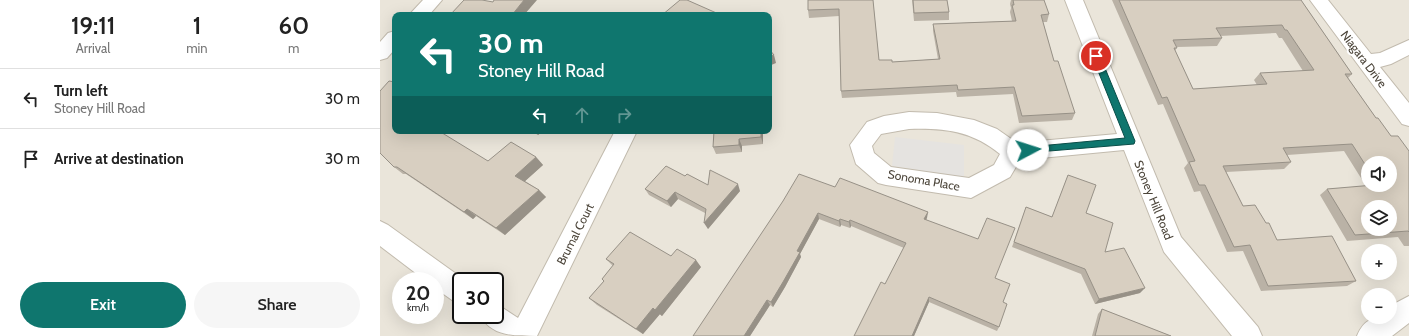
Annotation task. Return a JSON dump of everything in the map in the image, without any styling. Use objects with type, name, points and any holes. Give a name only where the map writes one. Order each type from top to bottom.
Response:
[{"type":"street","points":[[421,12],[433,0]]},
{"type":"street","name":"Stoney Hill Road","points":[[1074,0],[1172,244],[1249,336]]},
{"type":"street","name":"Niagara Drive","points":[[1319,0],[1409,118]]},
{"type":"street","points":[[380,53],[392,41]]},
{"type":"street","points":[[1366,62],[1384,59],[1409,47]]},
{"type":"street","name":"Sonoma Place","points":[[894,120],[932,121],[973,128],[994,137],[1013,152],[1002,171],[971,188],[886,176],[864,158],[861,145],[872,128],[894,120]]},
{"type":"street","name":"Brumal Court","points":[[522,336],[624,134]]},
{"type":"street","points":[[1013,152],[1130,141]]},
{"type":"street","points":[[380,232],[452,285]]},
{"type":"street","points":[[1370,336],[1409,308]]},
{"type":"street","points":[[504,323],[522,336]]},
{"type":"shaded area","points":[[380,0],[1409,0],[1409,336],[380,336]]},
{"type":"shaded area","points":[[895,137],[964,145],[964,177],[892,166]]},
{"type":"building","points":[[464,0],[482,0],[493,2],[494,0],[524,0],[514,12],[453,12]]},
{"type":"building","points":[[680,0],[687,0],[714,12],[666,12]]},
{"type":"building","points":[[808,0],[873,0],[879,60],[892,60],[892,62],[940,59],[933,24],[1016,21],[1012,5],[1014,5],[1013,0],[1044,0],[1049,14],[1041,15],[1054,61],[1058,61],[1075,113],[1022,116],[1014,87],[958,90],[957,85],[841,91],[839,9],[808,10]]},
{"type":"building","points":[[913,0],[947,0],[949,12],[914,13]]},
{"type":"building","points":[[1119,0],[1301,0],[1352,74],[1345,74],[1376,118],[1378,118],[1391,136],[1398,136],[1409,151],[1409,232],[1397,232],[1397,200],[1361,200],[1361,235],[1355,235],[1327,189],[1361,186],[1361,192],[1397,192],[1397,156],[1361,156],[1361,158],[1352,144],[1283,148],[1291,162],[1223,166],[1243,206],[1255,205],[1266,223],[1269,223],[1277,240],[1332,236],[1356,281],[1268,286],[1250,245],[1234,247],[1205,185],[1199,185],[1189,162],[1195,161],[1167,97],[1162,98]],"holes":[[[1282,25],[1285,30],[1287,30],[1314,70],[1260,73],[1267,84],[1193,89],[1174,48],[1177,48],[1173,40],[1222,38],[1216,28]]]},
{"type":"building","points":[[389,81],[392,82],[392,134],[444,134],[488,161],[511,142],[536,157],[515,176],[539,190],[496,228],[467,209],[464,212],[397,167],[394,167],[380,153],[380,91]]},
{"type":"building","points":[[714,134],[761,134],[761,137],[739,139],[739,145],[713,147]]},
{"type":"building","points":[[666,166],[685,176],[687,174],[708,185],[710,170],[738,184],[704,223],[706,209],[675,192],[667,201],[645,189]]},
{"type":"building","points":[[799,174],[835,187],[840,178],[928,212],[924,219],[978,239],[987,218],[1015,228],[995,278],[1010,284],[1003,302],[1007,304],[999,327],[929,297],[912,336],[854,336],[881,282],[885,284],[906,243],[850,220],[849,222],[840,219],[839,221],[818,213],[797,251],[800,252],[771,302],[767,300],[744,336],[693,336],[783,201]]},
{"type":"building","points":[[1068,175],[1096,185],[1086,213],[1113,223],[1105,252],[1124,248],[1145,288],[1099,299],[1085,269],[1014,242],[1026,207],[1052,217]]},
{"type":"building","points":[[630,232],[671,256],[677,249],[696,260],[655,310],[653,308],[636,329],[589,298],[604,281],[602,279],[614,264],[606,259]]},
{"type":"building","points":[[1102,309],[1171,336],[1095,336]]},
{"type":"route","points":[[1028,150],[1130,141],[1096,56]]}]
